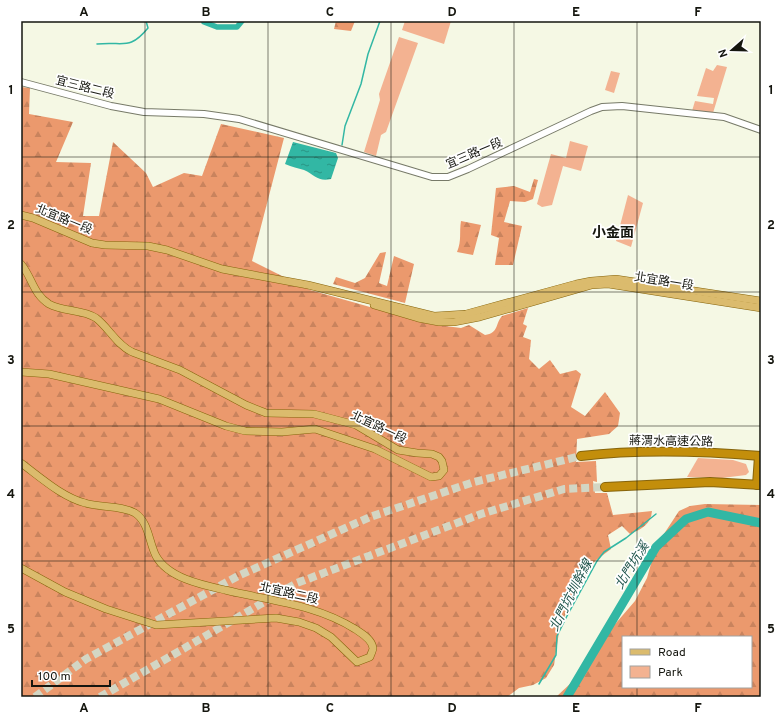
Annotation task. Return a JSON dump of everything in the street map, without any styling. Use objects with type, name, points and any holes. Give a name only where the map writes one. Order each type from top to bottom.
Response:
[{"type":"highway","name":"蔣渭水高速公路","points":[[581,456],[613,452],[696,452],[760,456]]},
{"type":"highway","points":[[605,487],[710,482],[759,485],[760,456]]},
{"type":"main road","name":"北宜路一段","points":[[21,215],[92,243],[105,245],[148,246],[167,250],[222,269],[356,296],[434,316],[454,316],[576,284],[616,279],[761,301]]},
{"type":"main road","name":"北宜路一段","points":[[21,264],[36,292],[48,303],[55,307],[93,317],[128,350],[180,370],[266,414],[314,414],[356,425],[398,450],[417,454],[432,454],[439,457],[442,461],[444,470],[439,476],[431,477],[375,448],[315,429],[282,432],[245,431],[226,426],[159,399],[49,374],[21,372]]},
{"type":"main road","name":"北宜路一段","points":[[356,296],[394,312],[439,322],[465,321],[592,285],[608,284],[761,308]]},
{"type":"main road","name":"北宜路二段","points":[[21,463],[78,501],[127,510],[137,514],[145,525],[155,555],[160,563],[179,576],[224,590],[306,606],[323,612],[339,619],[364,635],[371,642],[373,648],[370,657],[357,662],[331,638],[316,628],[276,618],[156,625],[99,606],[65,592],[21,568]]},
{"type":"street","name":"宜三路二段","points":[[21,82],[111,106],[144,112]]},
{"type":"street","name":"宜三路一段","points":[[144,112],[204,114],[239,119],[404,170],[439,178],[448,177],[468,169],[591,111],[611,106],[724,117],[761,130]]},
{"type":"green space","points":[[336,21],[355,21],[351,31],[334,29]]},
{"type":"green space","points":[[405,21],[451,21],[444,44],[402,30]]},
{"type":"green space","points":[[399,37],[418,43],[386,132],[381,135],[376,156],[364,152],[380,100],[379,94]]},
{"type":"green space","points":[[717,65],[727,67],[713,113],[692,111],[695,101],[713,104],[714,98],[697,96],[706,68],[713,71]]},
{"type":"green space","points":[[611,71],[620,73],[614,93],[605,90]]},
{"type":"green space","points":[[21,87],[30,88],[29,114],[73,122],[56,162],[91,163],[83,216],[99,216],[113,142],[146,173],[153,187],[184,173],[202,176],[221,124],[284,138],[252,261],[310,290],[430,324],[461,328],[469,325],[485,335],[495,330],[502,316],[528,308],[523,324],[527,326],[523,337],[531,340],[529,359],[539,369],[550,360],[560,374],[576,370],[581,374],[571,407],[585,416],[605,392],[620,413],[618,426],[609,434],[577,439],[576,462],[596,461],[597,482],[593,481],[595,493],[607,493],[613,515],[652,511],[651,516],[645,526],[630,534],[622,526],[608,535],[611,549],[595,561],[571,598],[559,632],[554,665],[546,678],[533,685],[519,688],[507,697],[21,697]]},
{"type":"green space","points":[[570,141],[588,146],[581,171],[563,166],[552,205],[542,207],[537,204],[551,154],[566,158]]},
{"type":"green space","points":[[534,179],[538,180],[533,199],[525,202],[510,201],[504,222],[522,226],[513,265],[495,265],[499,238],[491,235],[496,188],[514,186],[530,192]]},
{"type":"green space","points":[[628,195],[643,203],[631,247],[616,241]]},
{"type":"green space","points":[[461,221],[481,225],[473,255],[457,252],[459,248]]},
{"type":"green space","points":[[386,252],[379,283],[387,286],[394,256],[414,264],[405,303],[333,284],[336,277],[355,283],[365,278],[380,253]]},
{"type":"green space","points":[[698,458],[733,460],[746,464],[749,472],[746,475],[722,478],[687,477]]},
{"type":"green space","points":[[705,504],[761,505],[761,697],[556,697],[572,682],[591,652],[635,601],[647,578],[656,546],[679,511],[690,506]]},
{"type":"water","points":[[293,142],[336,153],[338,158],[331,179],[323,180],[304,170],[285,164]]},
{"type":"waterway","points":[[97,44],[126,44],[136,40],[148,28],[146,21]]},
{"type":"waterway","points":[[204,22],[217,27],[237,27],[242,21]]},
{"type":"waterway","points":[[342,145],[345,126],[361,84],[368,54],[380,21]]},
{"type":"waterway","name":"北門坑溪","points":[[567,697],[656,547],[686,519],[708,512],[761,523]]},
{"type":"waterway","name":"北門坑圳幹線","points":[[539,684],[556,655],[557,636],[597,561],[604,552],[626,538],[656,514]]},
{"type":"tunnel","points":[[35,697],[86,659],[238,576],[370,517],[474,482],[581,456]]},
{"type":"tunnel","points":[[100,697],[297,583],[481,514],[564,489],[605,487]]},
{"type":"district","name":"小金面","points":[[613,232]]}]
